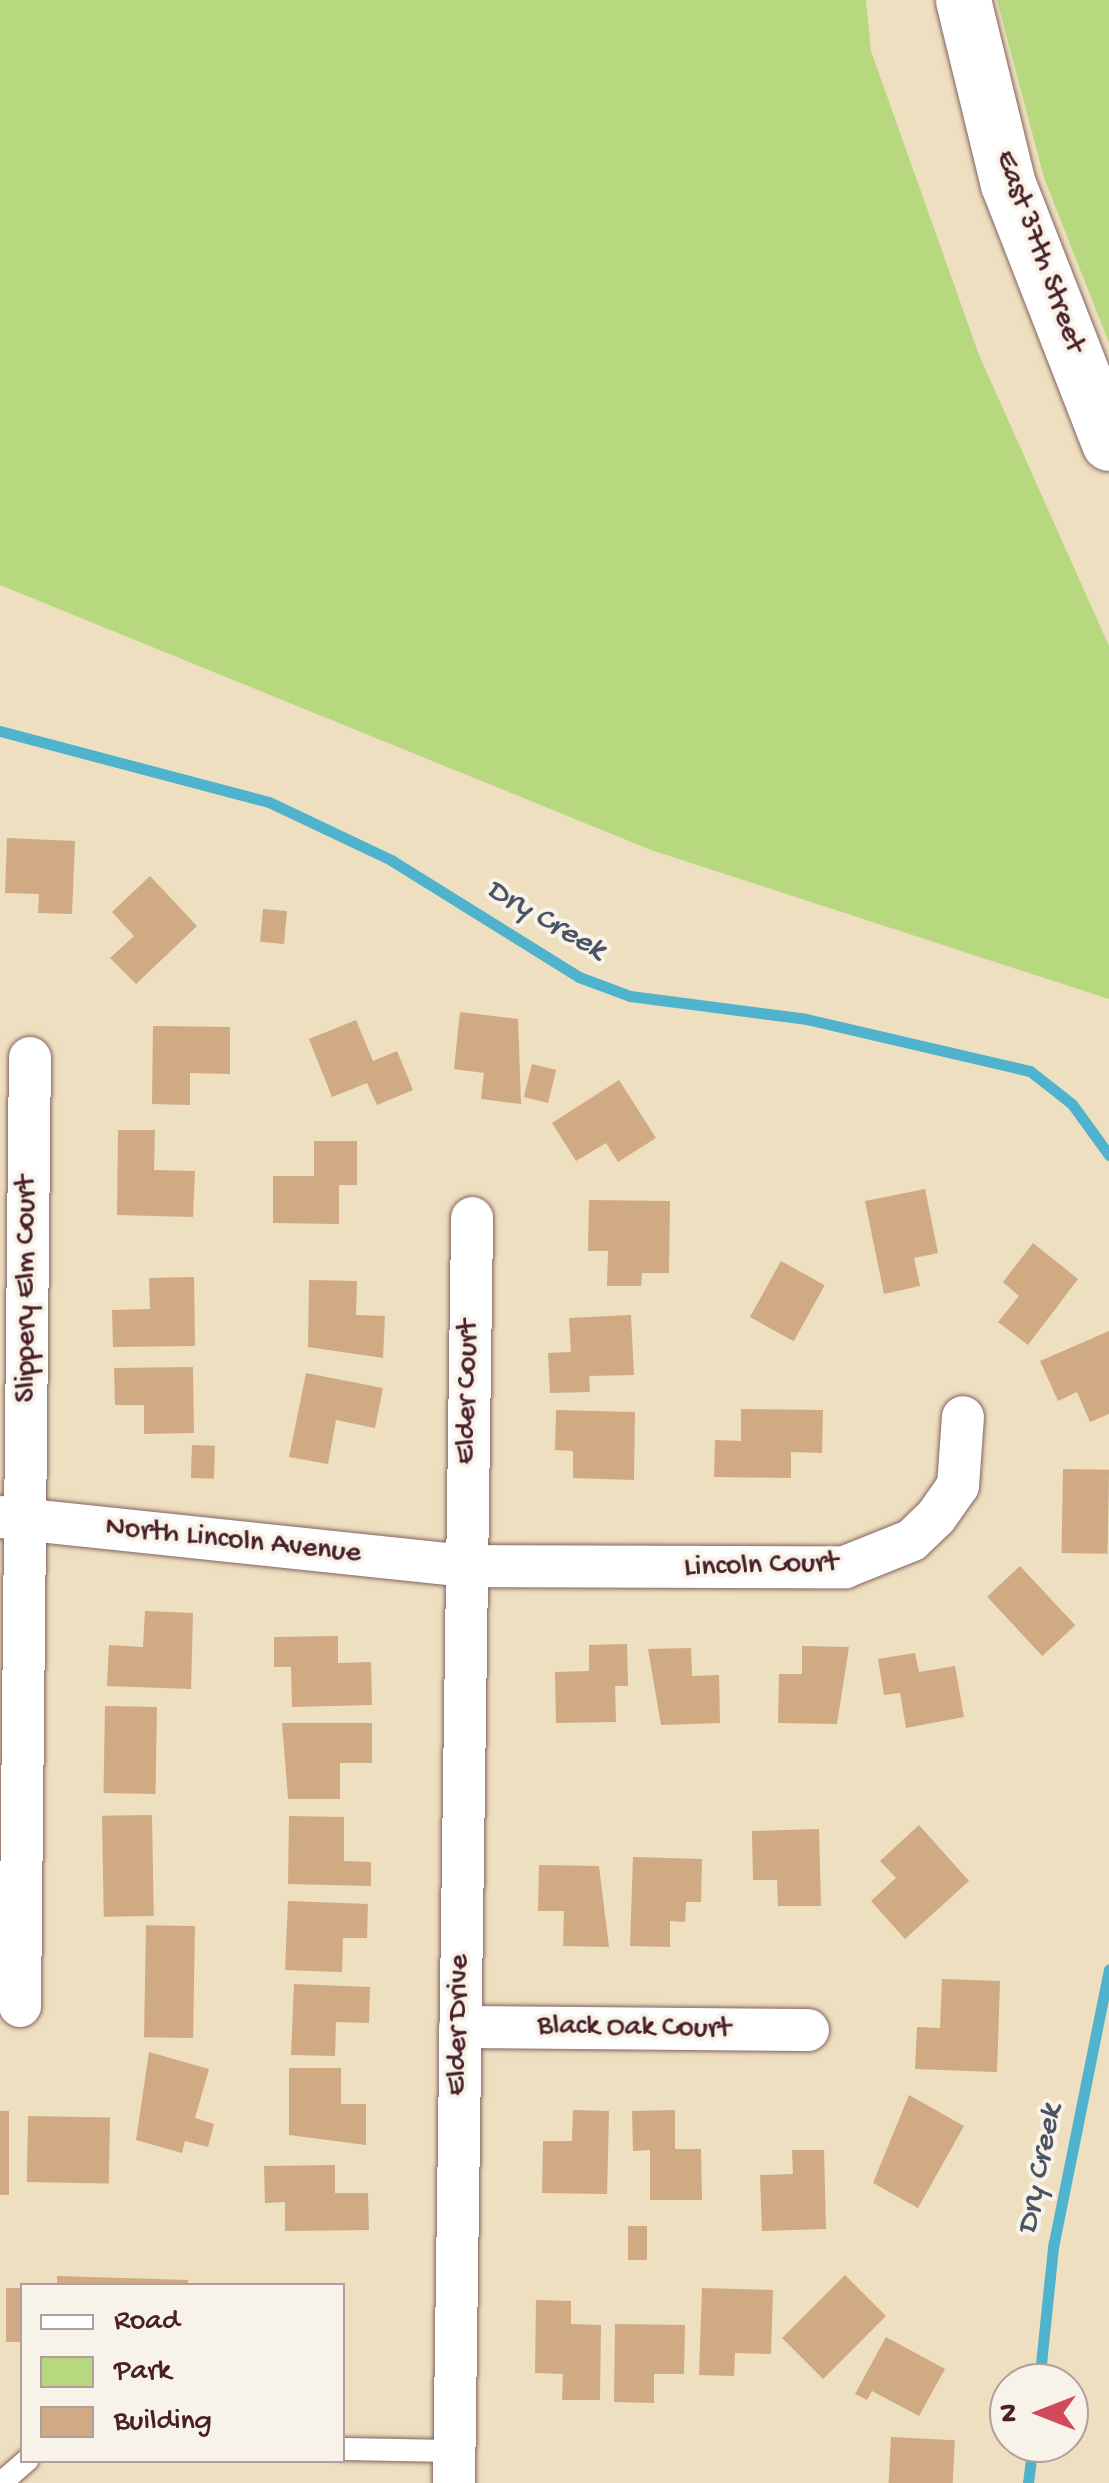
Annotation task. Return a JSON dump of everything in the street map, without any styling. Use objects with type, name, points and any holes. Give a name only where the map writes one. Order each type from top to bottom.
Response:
[{"type":"main road","name":"East 37th Street","points":[[963,0],[1008,184],[1109,443]]},
{"type":"street","name":"Slippery Elm Court","points":[[20,2006],[13,1518],[30,1058]]},
{"type":"street","name":"Elder Court","points":[[465,1566],[472,1218]]},
{"type":"street","name":"Lincoln Court","points":[[465,1566],[845,1568],[912,1540],[936,1518],[958,1486],[962,1417]]},
{"type":"street","name":"North Lincoln Avenue","points":[[13,1518],[465,1566]]},
{"type":"street","name":"Elder Drive","points":[[454,2467],[465,1566]]},
{"type":"street","name":"Black Oak Court","points":[[460,2027],[808,2030]]},
{"type":"lane","points":[[345,2450],[454,2467]]},
{"type":"lane","points":[[1,2483],[24,2463]]},
{"type":"green space","points":[[0,0],[866,0],[871,51],[979,355],[1109,646],[1109,999],[651,850],[0,585]]},
{"type":"green space","points":[[997,0],[1109,0],[1109,343],[1044,178]]},
{"type":"building","points":[[7,838],[75,841],[72,914],[38,913],[39,894],[5,893]]},
{"type":"building","points":[[150,876],[197,926],[136,984],[110,958],[134,936],[112,912]]},
{"type":"building","points":[[263,909],[287,911],[284,944],[260,942]]},
{"type":"building","points":[[460,1012],[518,1019],[521,1104],[481,1099],[484,1073],[454,1069]]},
{"type":"building","points":[[356,1020],[373,1061],[397,1051],[413,1090],[377,1105],[367,1083],[332,1097],[309,1039]]},
{"type":"building","points":[[153,1026],[230,1027],[230,1074],[190,1073],[190,1105],[152,1104]]},
{"type":"building","points":[[532,1064],[556,1070],[548,1103],[524,1097]]},
{"type":"building","points":[[619,1080],[656,1138],[618,1162],[606,1143],[576,1161],[552,1123]]},
{"type":"building","points":[[118,1130],[155,1130],[154,1170],[195,1171],[193,1217],[117,1215]]},
{"type":"building","points":[[314,1141],[357,1141],[357,1185],[339,1185],[339,1224],[273,1223],[273,1176],[314,1176]]},
{"type":"building","points":[[925,1189],[938,1253],[914,1258],[920,1286],[884,1294],[865,1201]]},
{"type":"building","points":[[589,1200],[670,1201],[669,1273],[642,1273],[641,1286],[607,1286],[608,1251],[588,1251]]},
{"type":"building","points":[[1033,1243],[1078,1279],[1028,1345],[998,1322],[1019,1296],[1003,1282]]},
{"type":"building","points":[[781,1261],[825,1285],[794,1341],[750,1317]]},
{"type":"building","points":[[194,1277],[195,1346],[113,1347],[112,1310],[150,1309],[149,1278]]},
{"type":"building","points":[[309,1280],[357,1281],[356,1315],[385,1316],[383,1358],[308,1347]]},
{"type":"building","points":[[631,1315],[634,1375],[589,1376],[590,1392],[550,1393],[548,1353],[571,1352],[569,1318]]},
{"type":"building","points":[[1109,1331],[1109,1414],[1090,1422],[1077,1392],[1058,1401],[1040,1361]]},
{"type":"building","points":[[193,1367],[194,1433],[144,1434],[144,1405],[115,1405],[114,1368]]},
{"type":"building","points":[[306,1373],[383,1388],[375,1428],[336,1420],[328,1464],[289,1457]]},
{"type":"building","points":[[741,1409],[823,1410],[822,1453],[791,1452],[791,1478],[714,1477],[715,1440],[741,1441]]},
{"type":"building","points":[[556,1410],[635,1412],[634,1480],[573,1478],[573,1451],[555,1450]]},
{"type":"building","points":[[192,1445],[215,1446],[214,1479],[191,1478]]},
{"type":"building","points":[[1063,1469],[1109,1470],[1108,1554],[1062,1553]]},
{"type":"building","points":[[1020,1566],[1075,1625],[1042,1656],[987,1597]]},
{"type":"building","points":[[145,1611],[193,1613],[191,1689],[107,1686],[109,1645],[143,1647]]},
{"type":"building","points":[[338,1636],[338,1663],[371,1662],[372,1705],[292,1707],[291,1667],[274,1667],[274,1637]]},
{"type":"building","points":[[627,1644],[628,1686],[615,1686],[616,1722],[556,1723],[555,1672],[589,1671],[589,1645]]},
{"type":"building","points":[[802,1646],[849,1647],[837,1724],[778,1723],[779,1674],[802,1674]]},
{"type":"building","points":[[691,1648],[692,1676],[719,1675],[720,1723],[661,1725],[648,1649]]},
{"type":"building","points":[[915,1653],[919,1672],[955,1666],[964,1717],[906,1728],[900,1693],[884,1695],[878,1659]]},
{"type":"building","points":[[105,1706],[157,1707],[155,1794],[103,1793]]},
{"type":"building","points":[[282,1723],[372,1723],[372,1763],[340,1763],[340,1799],[288,1799]]},
{"type":"building","points":[[152,1815],[154,1916],[104,1917],[102,1816]]},
{"type":"building","points":[[289,1816],[344,1817],[344,1861],[371,1862],[371,1886],[288,1884]]},
{"type":"building","points":[[919,1825],[969,1881],[905,1939],[871,1901],[896,1878],[880,1861]]},
{"type":"building","points":[[819,1829],[821,1906],[778,1906],[777,1880],[753,1880],[752,1831]]},
{"type":"building","points":[[633,1857],[702,1859],[701,1902],[686,1902],[685,1922],[670,1921],[670,1947],[630,1946]]},
{"type":"building","points":[[539,1865],[599,1866],[609,1947],[563,1946],[564,1911],[538,1911]]},
{"type":"building","points":[[288,1901],[368,1904],[367,1938],[343,1938],[342,1972],[285,1970]]},
{"type":"building","points":[[146,1925],[195,1926],[193,2038],[144,2037]]},
{"type":"building","points":[[942,1979],[1000,1981],[997,2072],[915,2069],[917,2027],[940,2028]]},
{"type":"building","points":[[294,1984],[370,1987],[369,2023],[336,2022],[335,2056],[291,2055]]},
{"type":"building","points":[[149,2052],[209,2069],[195,2118],[214,2124],[208,2147],[185,2141],[182,2153],[136,2140]]},
{"type":"building","points":[[289,2068],[341,2068],[341,2104],[366,2104],[366,2145],[289,2135]]},
{"type":"building","points":[[909,2095],[964,2126],[918,2208],[873,2183]]},
{"type":"building","points":[[573,2110],[609,2111],[607,2194],[542,2193],[543,2141],[572,2141]]},
{"type":"building","points":[[675,2110],[675,2149],[701,2149],[702,2200],[650,2200],[650,2150],[633,2151],[632,2111]]},
{"type":"building","points":[[0,2111],[9,2111],[9,2195],[0,2195]]},
{"type":"building","points":[[28,2116],[110,2117],[109,2183],[27,2182]]},
{"type":"building","points":[[792,2150],[824,2150],[826,2229],[762,2231],[760,2175],[793,2174]]},
{"type":"building","points":[[335,2165],[335,2193],[368,2193],[369,2230],[285,2231],[285,2202],[265,2203],[264,2166]]},
{"type":"building","points":[[628,2226],[647,2226],[647,2260],[628,2260]]},
{"type":"building","points":[[845,2275],[886,2316],[823,2379],[782,2338]]},
{"type":"building","points":[[57,2276],[188,2280],[188,2283],[57,2283]]},
{"type":"building","points":[[6,2288],[20,2288],[20,2342],[6,2342]]},
{"type":"building","points":[[702,2288],[773,2290],[771,2354],[735,2353],[734,2376],[699,2375]]},
{"type":"building","points":[[536,2300],[571,2301],[571,2324],[601,2325],[600,2400],[562,2400],[563,2374],[535,2373]]},
{"type":"building","points":[[615,2324],[685,2325],[684,2374],[654,2374],[654,2403],[614,2402]]},
{"type":"building","points":[[886,2337],[945,2369],[919,2416],[872,2391],[867,2400],[855,2394]]},
{"type":"building","points":[[891,2437],[955,2440],[953,2483],[889,2483]]},
{"type":"waterway","name":"Dry Creek","points":[[0,731],[269,802],[391,860],[579,977],[630,996],[806,1019],[1030,1071],[1072,1104],[1109,1155]]},
{"type":"waterway","name":"Dry Creek","points":[[1041,2363],[1053,2247],[1109,1970]]},
{"type":"waterway","name":"Dry Creek","points":[[1028,2483],[1030,2463]]}]
